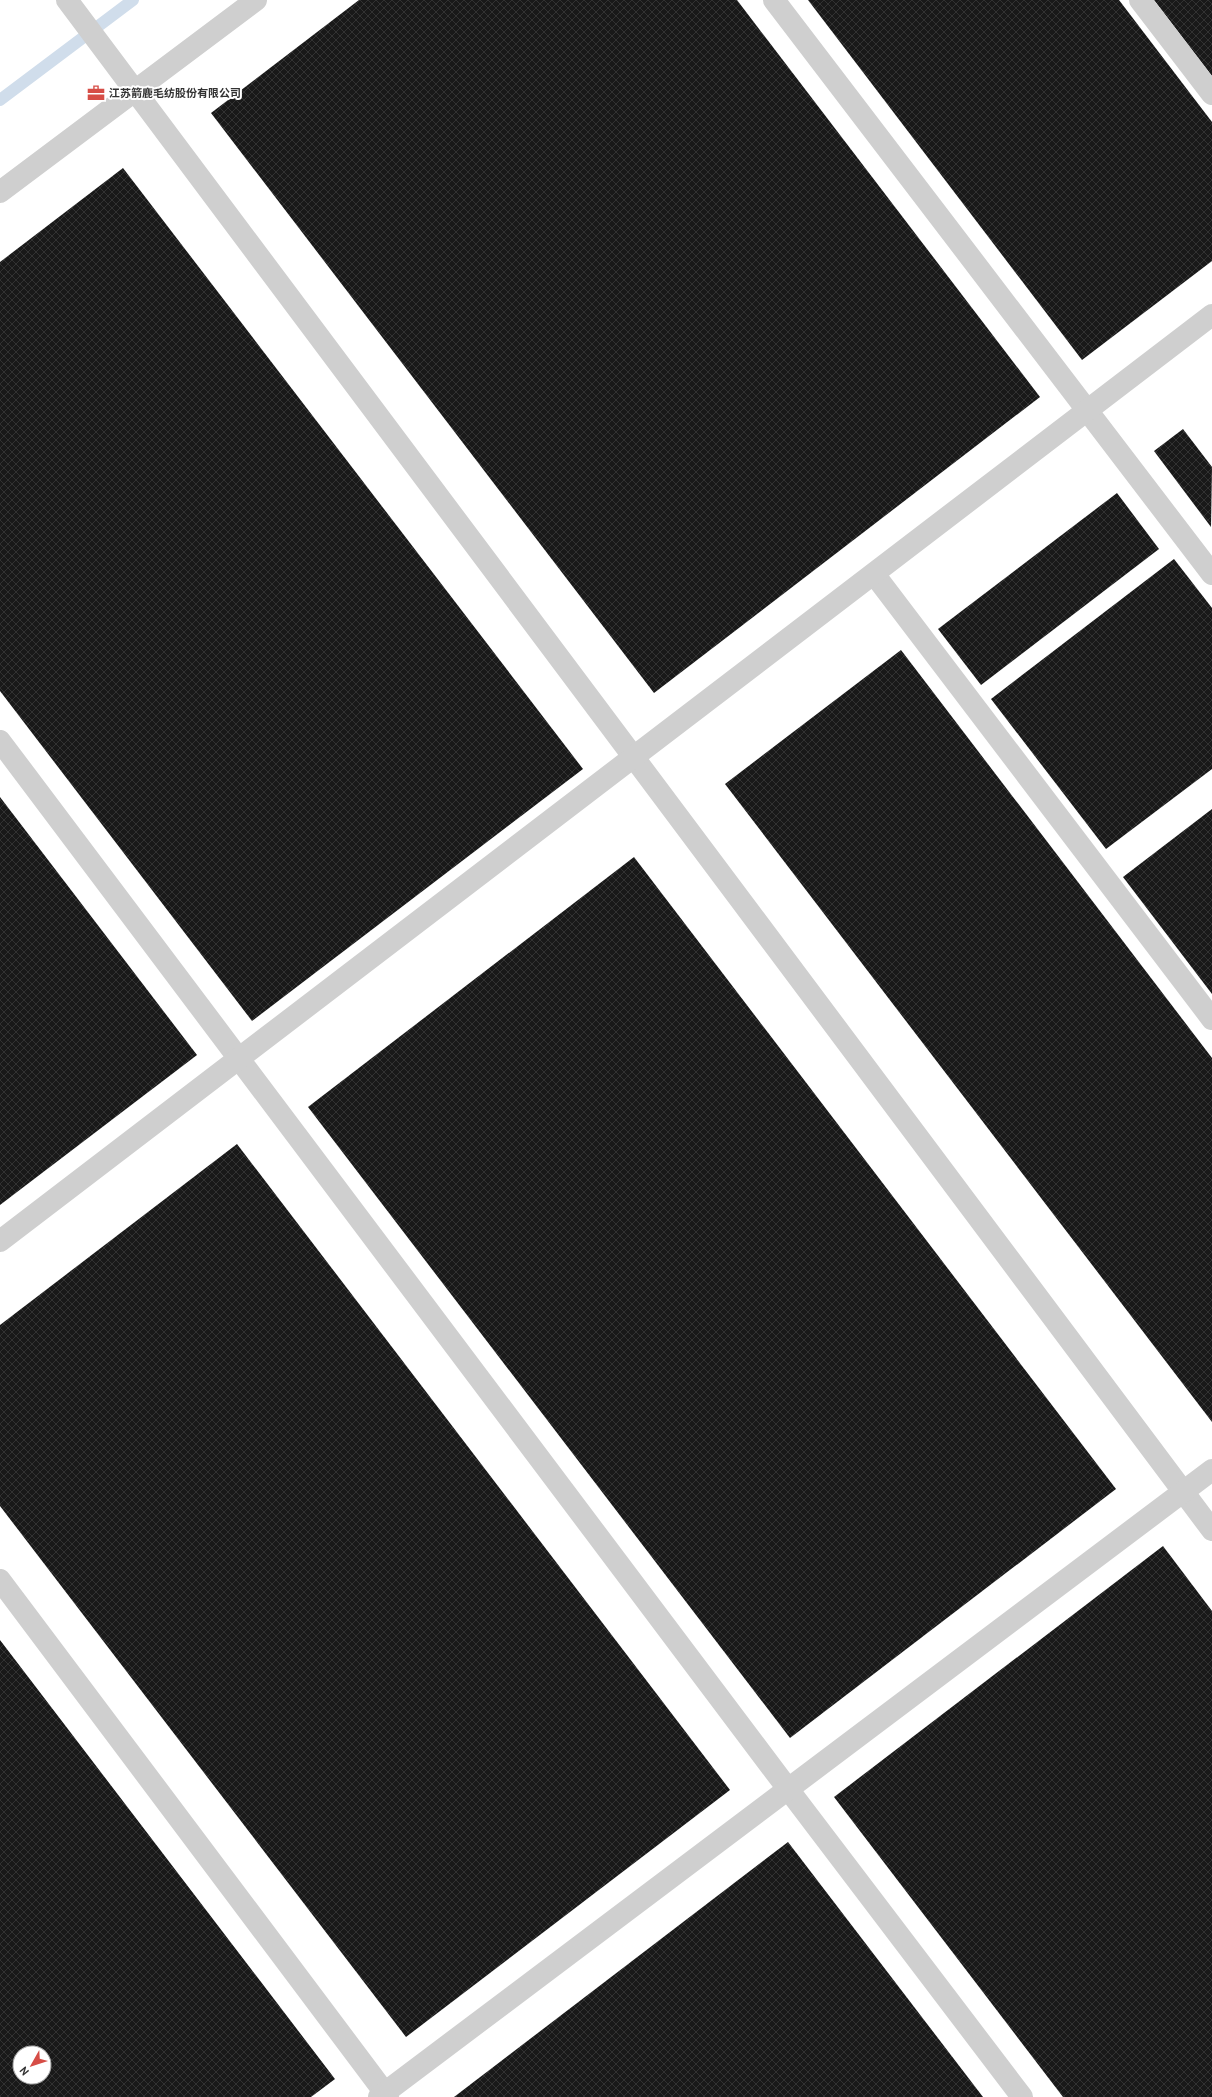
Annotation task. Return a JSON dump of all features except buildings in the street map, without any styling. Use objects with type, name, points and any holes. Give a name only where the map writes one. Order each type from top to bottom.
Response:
[{"type":"lane","points":[[0,192],[256,0]]},
{"type":"lane","points":[[774,0],[1212,574]]},
{"type":"lane","points":[[1140,0],[1212,94]]},
{"type":"lane","points":[[74,8],[1212,1530]]},
{"type":"lane","points":[[0,1241],[1212,315]]},
{"type":"lane","points":[[874,574],[1212,1019]]},
{"type":"lane","points":[[0,740],[788,1789],[1022,2097]]},
{"type":"lane","points":[[0,1580],[384,2096],[788,1789],[1212,1470]]},
{"type":"waterway","points":[[0,100],[133,0]]},
{"type":"place","name":"江苏箭鹿毛纺股份有限公司","points":[[96,93]]}]
